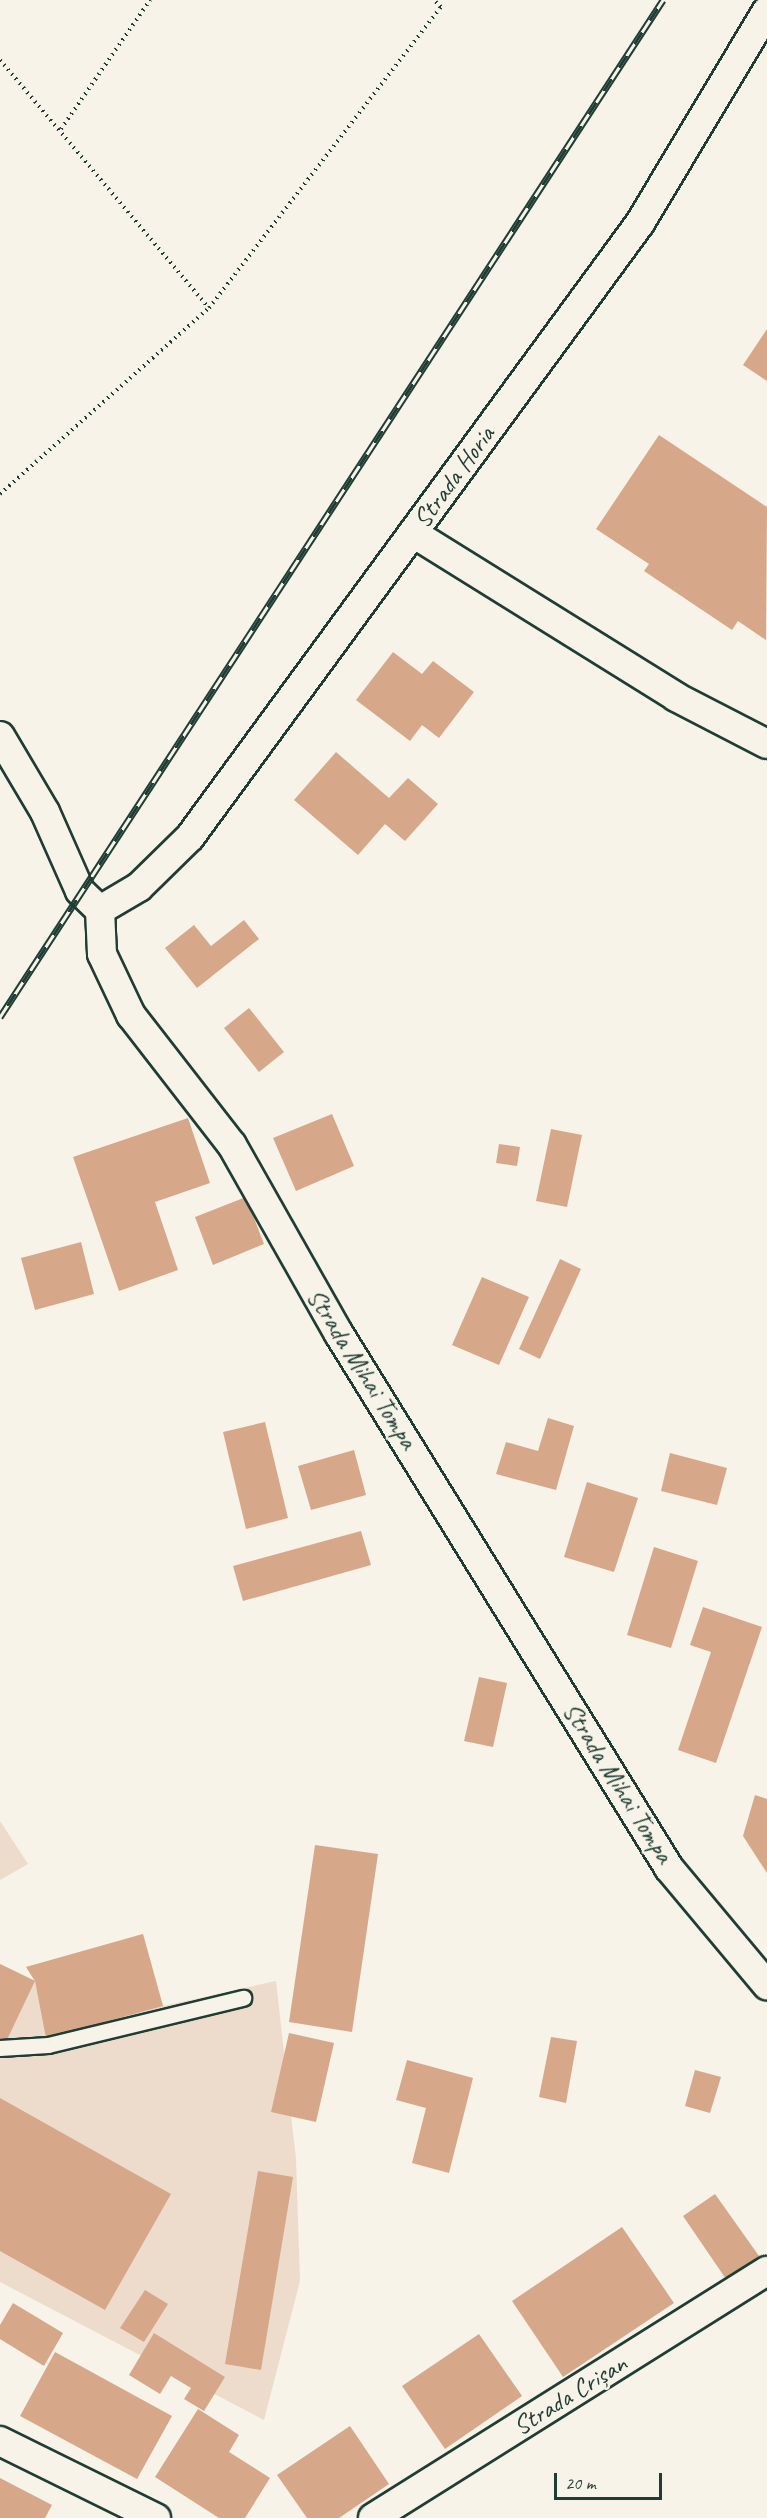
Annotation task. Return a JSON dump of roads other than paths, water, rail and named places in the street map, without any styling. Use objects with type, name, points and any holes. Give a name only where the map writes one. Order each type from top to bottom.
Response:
[{"type":"street","name":"Strada Horia","points":[[100,910],[139,887],[190,837],[640,223],[767,11]]},
{"type":"street","points":[[413,533],[676,697],[767,744]]},
{"type":"street","points":[[0,736],[45,812],[80,891],[100,910]]},
{"type":"street","name":"Strada Mihai Tompa","points":[[100,910],[102,954],[131,1015],[232,1145],[339,1334],[669,1868],[767,1985]]},
{"type":"street","name":"Strada Crișan","points":[[373,2518],[767,2271]]},
{"type":"street","points":[[0,2441],[156,2518]]},
{"type":"lane","points":[[0,2048],[48,2045],[243,1998]]},
{"type":"railway","points":[[0,1017],[663,0]]}]
